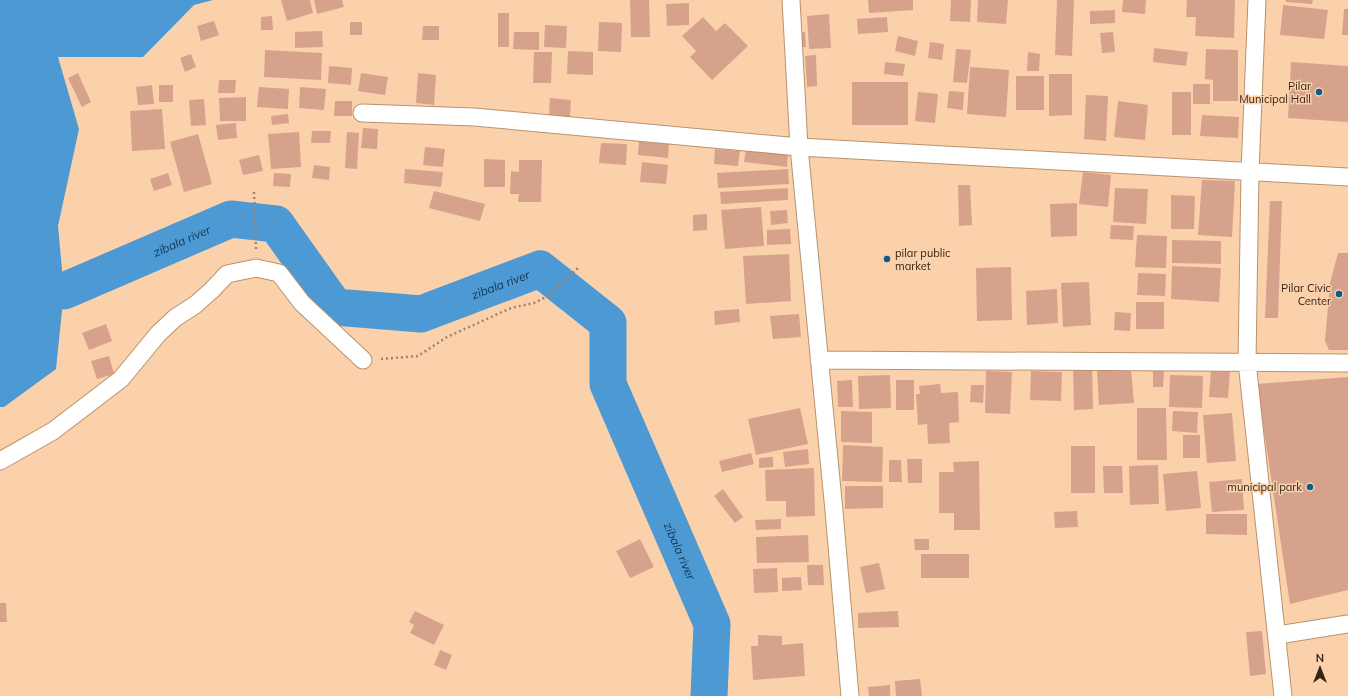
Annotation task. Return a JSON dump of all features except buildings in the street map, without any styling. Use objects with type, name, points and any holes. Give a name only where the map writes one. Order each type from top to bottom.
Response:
[{"type":"street","points":[[791,0],[799,147],[820,360],[850,696]]},
{"type":"street","points":[[1257,0],[1250,172],[1247,362],[1278,635],[1283,696]]},
{"type":"street","points":[[362,113],[474,117],[799,147],[1348,177]]},
{"type":"street","points":[[0,461],[53,431],[121,379],[158,334],[175,318],[195,305],[227,274],[256,268],[279,273],[302,302],[363,360]]},
{"type":"street","points":[[820,360],[1348,363]]},
{"type":"street","points":[[1278,635],[1348,624]]},
{"type":"path","points":[[254,192],[256,256]]},
{"type":"path","points":[[363,360],[418,356],[447,337],[511,308],[534,302],[548,296],[578,268]]},
{"type":"water","points":[[0,0],[213,0],[194,5],[143,57],[58,57],[79,129],[58,226],[64,291],[56,369],[4,407],[0,407]]},
{"type":"waterway","name":"zibala river","points":[[64,291],[231,219],[276,224],[335,307],[421,314],[540,269],[608,323],[608,384],[712,624],[709,696]]},
{"type":"place","name":"Pilar Municipal Hall","points":[[1319,92]]},
{"type":"place","name":"pilar public market","points":[[887,259]]},
{"type":"place","name":"Pilar Civic Center","points":[[1339,294]]},
{"type":"place","name":"municipal park","points":[[1310,487]]}]
